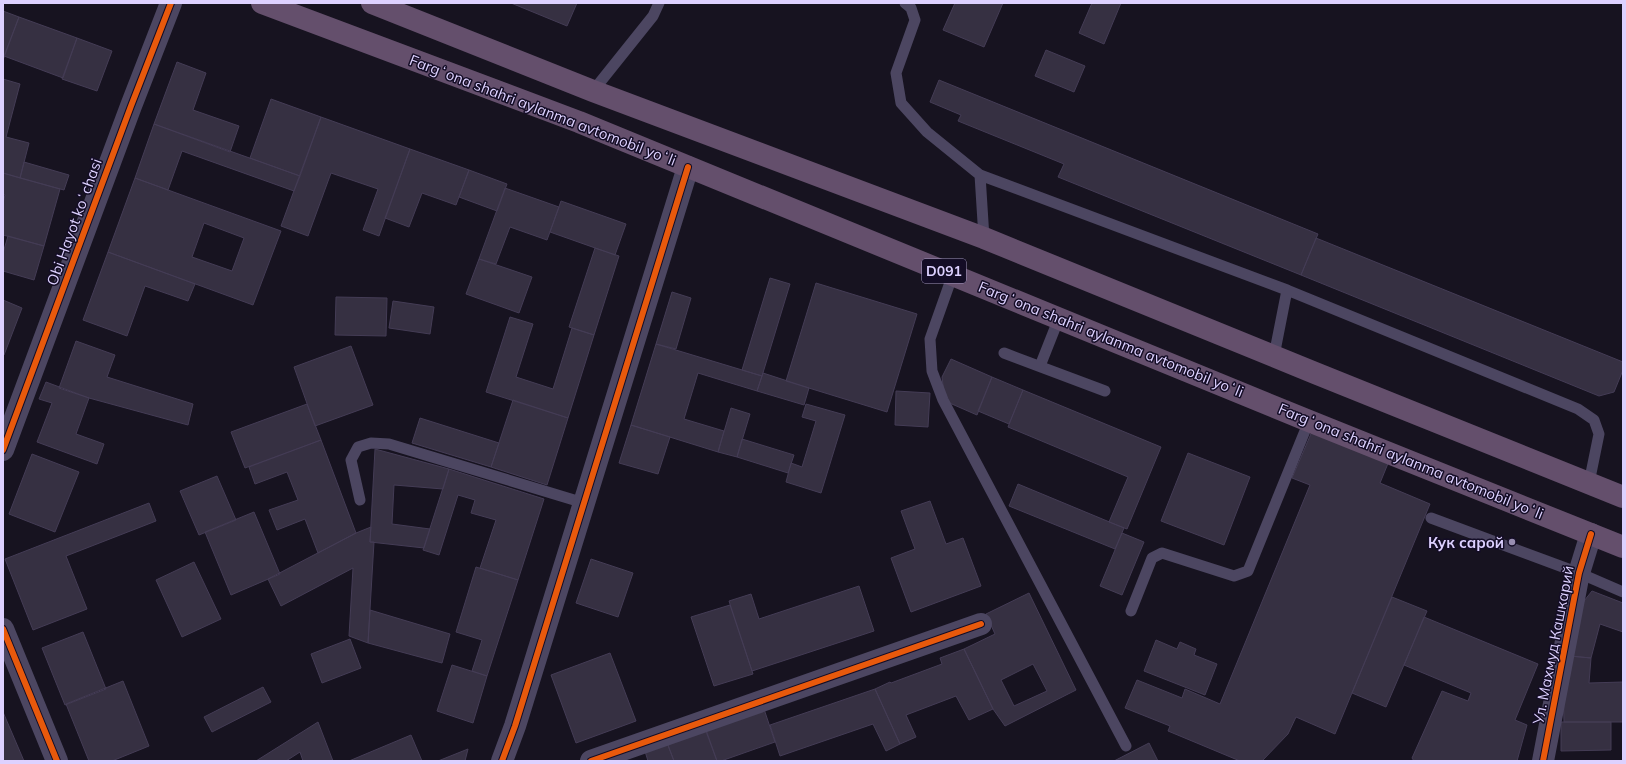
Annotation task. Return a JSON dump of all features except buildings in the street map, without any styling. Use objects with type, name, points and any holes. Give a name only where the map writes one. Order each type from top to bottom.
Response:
[{"type":"highway","name":"Fargʻona shahri aylanma avtomobil yoʻli","points":[[262,3],[579,122],[1309,421],[1623,547]]},
{"type":"highway","points":[[372,3],[593,91],[984,238],[1623,497]]},
{"type":"street","name":"Obi Hayot koʻchasi","points":[[3,450],[131,106],[171,3]]},
{"type":"street","points":[[502,761],[515,726],[688,167]]},
{"type":"street","name":"Ул. Махмуд Кашкарий","points":[[1543,761],[1579,573],[1591,534]]},
{"type":"street","points":[[591,761],[981,624]]},
{"type":"street","points":[[3,629],[58,761]]},
{"type":"lane","points":[[593,91],[653,16],[659,3]]},
{"type":"lane","points":[[905,3],[911,8],[916,20],[896,73],[901,103],[927,132],[980,175],[1287,290],[1578,409],[1594,420],[1599,434],[1589,482]]},
{"type":"lane","points":[[980,175],[984,238]]},
{"type":"lane","points":[[952,274],[930,339],[932,370],[940,393],[1126,746]]},
{"type":"lane","points":[[1274,356],[1287,290]]},
{"type":"lane","points":[[1040,366],[1059,318]]},
{"type":"lane","points":[[1004,353],[1105,391]]},
{"type":"lane","points":[[1132,611],[1152,558],[1162,553],[1234,576],[1248,571],[1309,421]]},
{"type":"lane","points":[[360,500],[351,460],[358,448],[370,443],[389,444],[584,503]]},
{"type":"lane","points":[[1431,518],[1579,573],[1623,592]]},
{"type":"cycle path","points":[[3,450],[131,106],[171,3]]},
{"type":"cycle path","points":[[502,761],[515,726],[688,167]]},
{"type":"cycle path","points":[[1543,761],[1579,573],[1591,534]]},
{"type":"cycle path","points":[[591,761],[981,624]]},
{"type":"cycle path","points":[[3,629],[57,761]]},
{"type":"place","name":"Кук сарой","points":[[1512,542]]}]
